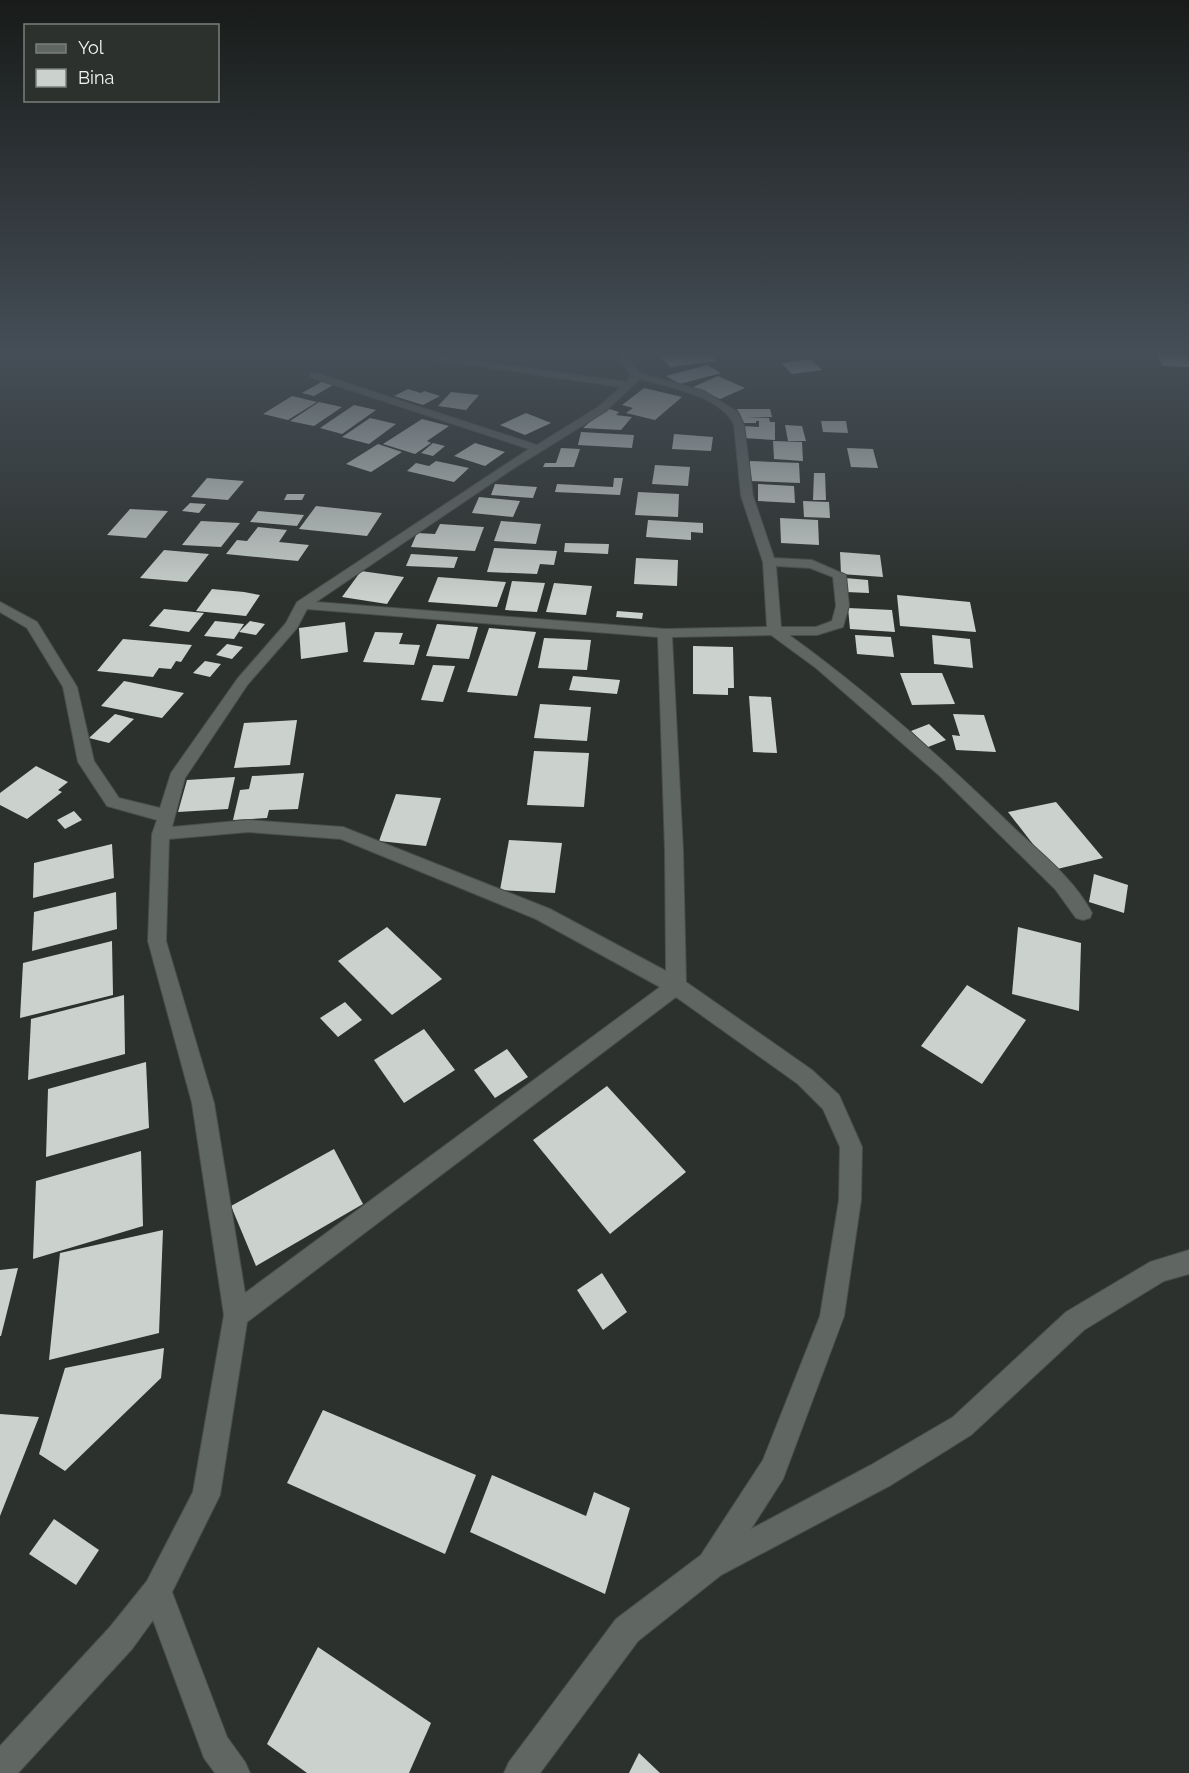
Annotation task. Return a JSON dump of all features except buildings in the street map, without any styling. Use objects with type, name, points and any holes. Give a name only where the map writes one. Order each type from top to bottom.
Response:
[{"type":"street","points":[[492,434],[539,449]]},
{"type":"street","points":[[0,1769],[121,1638],[157,1591],[206,1495],[236,1316],[203,1103],[157,941],[164,825],[177,777],[243,681],[292,625],[302,605],[563,434]]},
{"type":"street","points":[[740,434],[747,496],[769,562],[774,630],[821,665],[947,773],[1061,884],[1083,913]]},
{"type":"street","points":[[302,605],[665,633],[817,631],[838,624],[842,617],[842,591],[839,575],[812,564],[769,562]]},
{"type":"street","points":[[0,606],[33,625],[70,687],[86,762],[113,802],[164,825],[248,826],[343,833],[543,914],[676,986],[805,1077],[831,1102],[851,1147],[850,1200],[832,1316],[773,1469],[711,1565]]},
{"type":"street","points":[[665,633],[674,851],[676,986]]},
{"type":"street","points":[[236,1316],[676,986]]},
{"type":"street","points":[[520,1773],[627,1630],[711,1565],[881,1475],[962,1426],[1075,1321],[1160,1271],[1189,1262]]},
{"type":"street","points":[[157,1591],[215,1747],[234,1773]]}]
